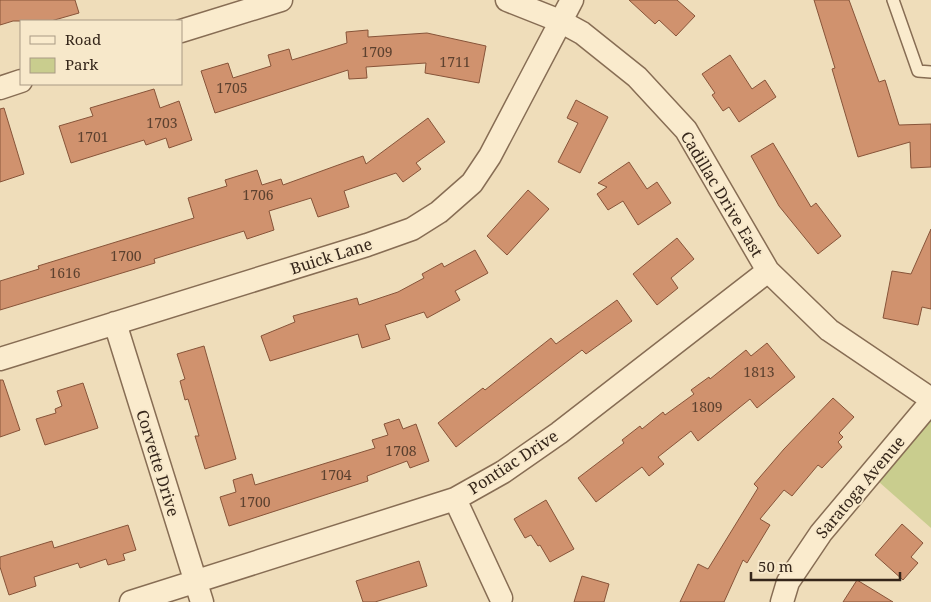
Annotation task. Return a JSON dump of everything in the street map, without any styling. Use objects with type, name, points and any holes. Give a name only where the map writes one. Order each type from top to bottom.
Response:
[{"type":"street","points":[[182,31],[280,0]]},
{"type":"street","name":"Cadillac Drive East","points":[[507,0],[560,21],[582,33],[637,77],[686,130],[768,271],[829,330],[931,401]]},
{"type":"street","name":"Buick Lane","points":[[0,359],[367,245],[412,229],[439,212],[472,183],[490,156],[572,0]]},
{"type":"street","points":[[0,88],[20,81]]},
{"type":"street","name":"Pontiac Drive","points":[[131,602],[198,592],[455,499],[503,472],[559,432],[768,271]]},
{"type":"street","name":"Corvette Drive","points":[[115,323],[198,592]]},
{"type":"street","name":"Saratoga Avenue","points":[[782,602],[788,582],[820,533],[931,401]]},
{"type":"street","points":[[455,499],[501,598]]},
{"type":"lane","points":[[893,0],[918,71],[931,72]]},
{"type":"green space","points":[[931,402],[931,528],[870,474]]},
{"type":"building","points":[[0,0],[75,0],[79,13],[54,20],[20,20],[0,25]]},
{"type":"building","points":[[629,0],[677,0],[695,16],[676,36],[659,20],[655,24]]},
{"type":"building","points":[[814,0],[849,0],[879,82],[885,80],[899,125],[931,124],[931,167],[911,168],[910,142],[858,157],[832,69],[835,68]]},
{"type":"building","points":[[368,30],[368,37],[427,33],[486,46],[479,83],[425,73],[426,63],[366,67],[367,78],[349,79],[348,70],[215,113],[201,71],[228,63],[233,78],[271,66],[268,55],[289,49],[292,60],[347,43],[346,32]]},
{"type":"building","points":[[730,55],[752,89],[765,80],[776,97],[739,122],[729,107],[723,111],[712,95],[715,93],[702,74]]},
{"type":"building","points":[[154,89],[160,108],[179,101],[192,140],[169,148],[166,138],[146,145],[144,140],[71,163],[59,126],[93,116],[90,108]]},
{"type":"building","points":[[576,100],[608,117],[580,173],[558,162],[578,123],[567,118]]},
{"type":"building","points":[[4,108],[24,174],[0,182],[0,109]]},
{"type":"building","points":[[428,118],[445,142],[416,163],[421,169],[403,182],[396,173],[344,191],[349,207],[318,217],[311,198],[269,211],[274,230],[247,239],[244,231],[154,259],[155,263],[0,310],[0,281],[39,269],[38,266],[194,218],[188,198],[227,186],[225,180],[257,170],[262,185],[281,179],[283,185],[363,156],[366,164]]},
{"type":"building","points":[[773,143],[811,207],[816,203],[841,236],[818,254],[779,206],[751,156]]},
{"type":"building","points":[[629,162],[647,189],[657,182],[671,203],[638,225],[623,201],[608,210],[597,194],[607,187],[598,183]]},
{"type":"building","points":[[528,190],[549,209],[507,255],[487,236]]},
{"type":"building","points":[[931,229],[931,309],[922,307],[918,325],[883,318],[892,271],[911,274]]},
{"type":"building","points":[[677,238],[694,259],[671,278],[678,288],[657,305],[633,274]]},
{"type":"building","points":[[475,250],[488,273],[455,291],[460,300],[427,318],[424,312],[385,325],[390,339],[362,348],[358,334],[270,361],[261,336],[295,322],[293,316],[357,298],[359,305],[398,292],[424,278],[422,274],[442,263],[444,267]]},
{"type":"building","points":[[617,300],[632,321],[586,354],[582,350],[456,447],[438,423],[483,388],[485,390],[551,338],[556,344]]},
{"type":"building","points":[[767,343],[795,377],[757,408],[750,399],[698,441],[691,431],[658,457],[664,464],[649,476],[642,467],[596,502],[578,478],[624,443],[622,440],[640,426],[642,429],[663,412],[665,415],[694,394],[691,390],[709,377],[710,379],[746,350],[751,356]]},
{"type":"building","points":[[204,346],[236,459],[205,469],[195,436],[199,436],[188,399],[185,400],[180,381],[185,379],[177,354]]},
{"type":"building","points":[[0,380],[3,380],[20,430],[0,437]]},
{"type":"building","points":[[83,383],[98,428],[45,445],[36,419],[56,413],[55,409],[62,406],[57,391]]},
{"type":"building","points":[[833,398],[854,417],[839,433],[843,437],[838,442],[842,447],[822,468],[818,465],[792,496],[784,490],[760,519],[770,525],[747,563],[743,560],[724,602],[680,602],[698,564],[708,569],[758,488],[754,484],[784,449]]},
{"type":"building","points":[[399,419],[403,429],[416,424],[429,461],[410,468],[407,461],[367,476],[368,481],[229,526],[220,497],[236,492],[233,480],[252,474],[255,485],[375,448],[372,440],[388,435],[384,424]]},
{"type":"building","points":[[546,500],[574,549],[550,562],[540,545],[538,546],[531,535],[525,538],[514,519]]},
{"type":"building","points":[[902,524],[923,543],[911,557],[918,563],[903,580],[875,555]]},
{"type":"building","points":[[128,525],[136,550],[123,554],[125,560],[108,565],[106,559],[80,568],[78,563],[34,577],[36,586],[9,595],[0,567],[0,557],[52,541],[54,548]]},
{"type":"building","points":[[419,561],[427,586],[375,602],[363,602],[356,581]]},
{"type":"building","points":[[582,576],[609,584],[604,602],[574,602]]},
{"type":"building","points":[[857,580],[893,602],[843,602]]}]
